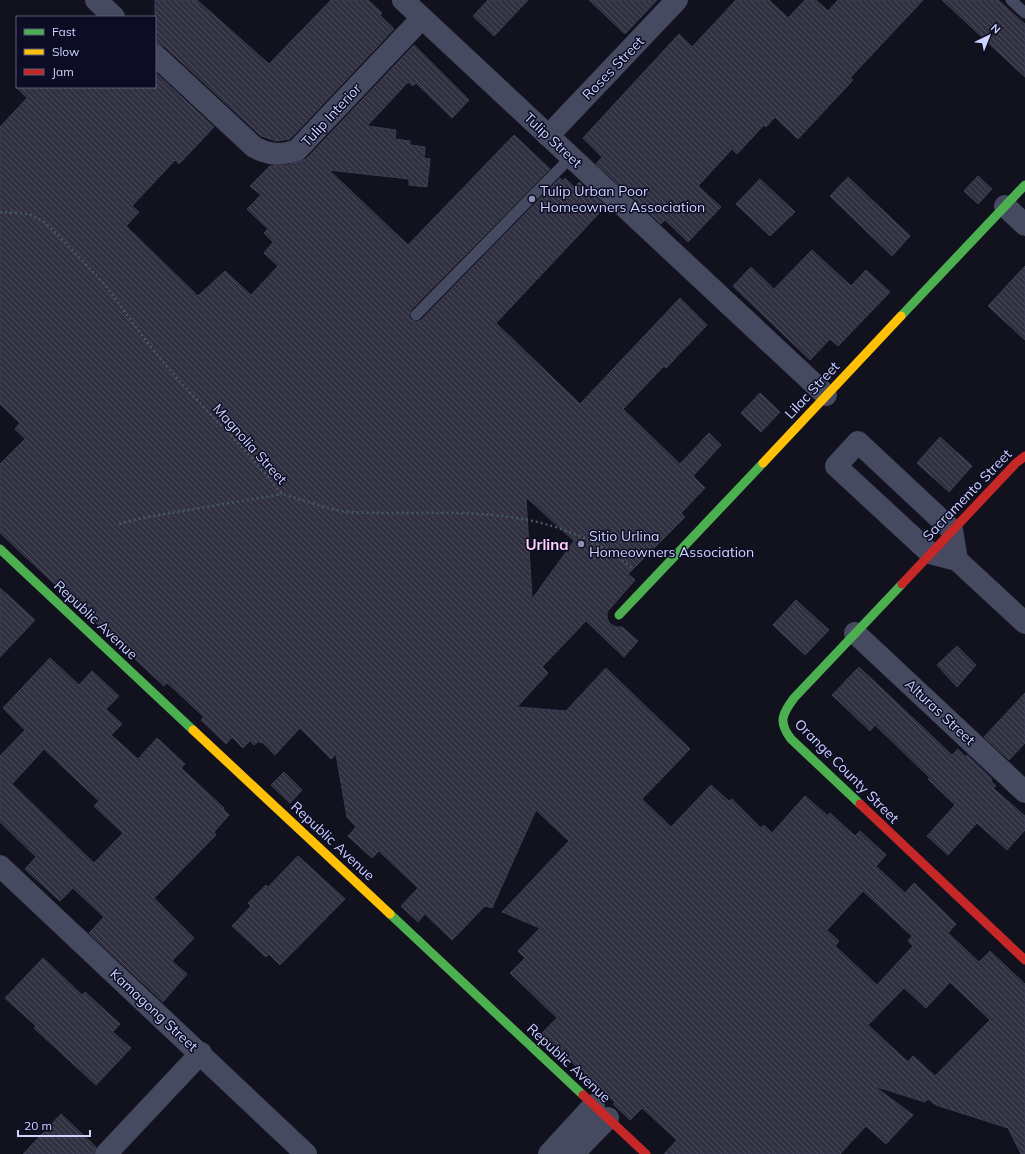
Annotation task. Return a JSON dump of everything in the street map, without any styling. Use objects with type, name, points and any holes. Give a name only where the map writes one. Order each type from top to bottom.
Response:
[{"type":"street","points":[[96,0],[113,16]]},
{"type":"street","name":"Tulip Street","points":[[403,0],[826,395]]},
{"type":"street","name":"Roses Street","points":[[548,136],[677,0]]},
{"type":"street","name":"Tulip Interior","points":[[156,56],[254,147],[268,154],[283,155],[297,150],[422,18]]},
{"type":"street","name":"Lilac Street","points":[[619,615],[1025,185]]},
{"type":"street","points":[[1005,206],[1025,225]]},
{"type":"street","points":[[957,560],[952,530],[858,442],[836,466],[930,554],[957,560],[1025,623]]},
{"type":"street","name":"Sacramento Street","points":[[930,554],[1016,463],[1025,456]]},
{"type":"street","points":[[874,501],[896,478]]},
{"type":"street","name":"Republic Avenue","points":[[0,549],[646,1154]]},
{"type":"street","name":"Orange County Street","points":[[930,554],[855,632],[787,707],[782,718],[783,729],[791,739],[1025,960]]},
{"type":"street","name":"Alturas Street","points":[[855,632],[1025,792]]},
{"type":"street","name":"Kamagong Street","points":[[0,866],[201,1053],[306,1154]]},
{"type":"street","points":[[106,1154],[201,1053]]},
{"type":"street","points":[[549,1154],[601,1112]]},
{"type":"street","points":[[574,1154],[601,1112]]},
{"type":"lane","points":[[1011,0],[1025,13]]},
{"type":"lane","points":[[416,315],[571,158]]},
{"type":"path","name":"Magnolia Street","points":[[0,212],[29,214],[44,222],[60,236],[106,286],[146,341],[179,381],[249,455],[282,494],[335,510],[347,512],[486,513],[526,518],[566,531],[600,546],[620,559],[649,583]]},
{"type":"path","points":[[119,524],[142,518],[282,494]]},
{"type":"building","points":[[155,0],[197,0],[269,64],[331,0],[368,0],[382,13],[380,15],[394,29],[290,139],[276,141],[261,136],[164,46],[156,43]]},
{"type":"building","points":[[488,0],[528,0],[494,36],[473,16]]},
{"type":"building","points":[[589,0],[657,0],[625,34]]},
{"type":"building","points":[[736,0],[769,0],[788,18],[805,0],[816,0],[828,11],[838,0],[923,0],[850,78],[853,80],[798,139],[775,117],[766,127],[764,125],[737,154],[732,149],[698,186],[721,207],[688,242],[665,220],[661,224],[596,164],[602,157],[583,138],[679,34],[692,47]]},
{"type":"building","points":[[942,0],[998,0],[1025,24],[1025,77]]},
{"type":"building","points":[[414,45],[469,100],[452,118],[416,83],[413,86],[408,82],[367,126],[396,130],[395,139],[410,141],[410,145],[425,147],[424,158],[430,159],[427,187],[409,185],[409,179],[329,170],[408,245],[514,135],[550,169],[411,310],[409,316],[411,320],[417,322],[421,320],[560,178],[563,181],[565,178],[574,187],[579,182],[606,206],[496,323],[580,404],[680,298],[707,325],[666,368],[664,366],[623,409],[680,464],[709,433],[721,445],[693,476],[705,488],[681,513],[685,517],[628,574],[635,580],[607,612],[607,618],[610,624],[616,627],[622,627],[638,641],[624,657],[586,621],[542,667],[548,673],[517,707],[566,711],[606,668],[690,749],[642,799],[671,827],[711,785],[729,801],[732,799],[761,828],[764,825],[772,833],[805,796],[828,816],[830,813],[855,836],[860,831],[886,855],[876,866],[905,893],[914,883],[956,924],[948,933],[979,962],[990,951],[1025,984],[1025,1154],[1021,1154],[1008,1128],[936,1105],[928,1099],[925,1102],[874,1086],[913,1115],[886,1144],[866,1126],[840,1154],[664,1154],[677,1140],[642,1108],[630,1120],[613,1104],[615,1102],[541,1034],[557,1018],[510,973],[525,958],[518,951],[540,928],[502,912],[569,841],[536,810],[492,908],[485,906],[452,940],[425,914],[418,922],[401,906],[418,888],[379,851],[372,858],[348,836],[356,827],[347,817],[336,754],[331,759],[300,728],[275,755],[262,742],[261,743],[259,741],[254,745],[250,741],[243,748],[232,737],[226,744],[201,720],[204,717],[167,683],[164,686],[0,533],[0,464],[25,439],[15,429],[20,423],[0,404],[0,127],[27,98],[17,88],[156,88],[156,73],[214,127],[179,164],[175,160],[132,206],[139,212],[126,226],[198,296],[225,271],[251,295],[278,266],[264,253],[273,242],[264,233],[268,229],[247,209],[261,195],[250,186],[270,166],[288,165],[306,159]],"holes":[[[526,497],[574,541],[532,599]],[[863,891],[912,936],[908,941],[913,946],[877,985],[835,946],[839,941],[827,930]],[[950,982],[990,1020],[935,1076],[913,1056],[908,1062],[868,1025],[904,988],[926,1008]]]},
{"type":"building","points":[[978,176],[992,189],[978,204],[964,191]]},
{"type":"building","points":[[848,177],[910,236],[892,256],[830,196]]},
{"type":"building","points":[[760,179],[795,212],[770,236],[736,204]]},
{"type":"building","points":[[812,250],[851,286],[866,270],[890,292],[838,346],[830,339],[810,360],[733,286],[751,267],[774,289]]},
{"type":"building","points":[[1025,266],[1025,340],[988,306]]},
{"type":"building","points":[[760,393],[780,412],[761,432],[741,413]]},
{"type":"building","points":[[940,437],[972,466],[949,492],[917,463]]},
{"type":"building","points":[[0,588],[35,620],[0,657]]},
{"type":"building","points":[[796,600],[829,630],[805,655],[773,625]]},
{"type":"building","points":[[957,646],[976,665],[957,687],[937,665]]},
{"type":"building","points":[[50,658],[79,685],[92,671],[119,696],[106,709],[122,724],[111,735],[138,759],[157,738],[185,764],[181,768],[224,808],[223,809],[229,815],[214,832],[216,835],[154,898],[194,938],[172,961],[187,974],[163,1002],[89,933],[104,917],[73,888],[60,901],[25,869],[36,857],[0,822],[0,756],[25,730],[3,708]],"holes":[[[44,749],[99,801],[94,806],[123,833],[94,863],[12,784]]]},
{"type":"building","points":[[859,667],[952,755],[958,749],[966,757],[967,755],[992,779],[991,781],[996,786],[993,788],[1025,816],[1025,830],[1007,850],[977,823],[948,855],[927,836],[955,805],[928,779],[930,778],[875,725],[870,731],[832,695]]},
{"type":"building","points":[[1025,693],[1025,743],[1009,760],[984,737]]},
{"type":"building","points":[[284,772],[302,790],[290,803],[271,785]]},
{"type":"building","points":[[298,856],[345,899],[280,965],[269,954],[266,957],[232,926],[251,906],[248,903],[266,885],[268,887]]},
{"type":"building","points":[[43,958],[82,995],[85,992],[120,1024],[113,1032],[131,1048],[96,1085],[34,1028],[36,1026],[5,998]]},
{"type":"building","points":[[61,1114],[96,1147],[94,1154],[23,1154]]},
{"type":"traffic: fast","points":[[901,316],[1025,185]]},
{"type":"traffic: fast","points":[[619,615],[763,463]]},
{"type":"traffic: fast","points":[[0,549],[193,730]]},
{"type":"traffic: fast","points":[[860,804],[791,739],[784,728],[783,718],[794,698],[902,584]]},
{"type":"traffic: fast","points":[[390,914],[583,1095]]},
{"type":"traffic: slow","points":[[763,463],[901,316]]},
{"type":"traffic: slow","points":[[193,730],[390,914]]},
{"type":"traffic: jam","points":[[902,584],[1016,463],[1025,456]]},
{"type":"traffic: jam","points":[[860,804],[1025,960]]},
{"type":"traffic: jam","points":[[583,1095],[646,1154]]},
{"type":"place","name":"Tulip Urban Poor Homeowners Association","points":[[532,199]]},
{"type":"place","name":"Sitio Urlina Homeowners Association","points":[[581,544]]},
{"type":"district","name":"Urlina","points":[[547,544]]}]
